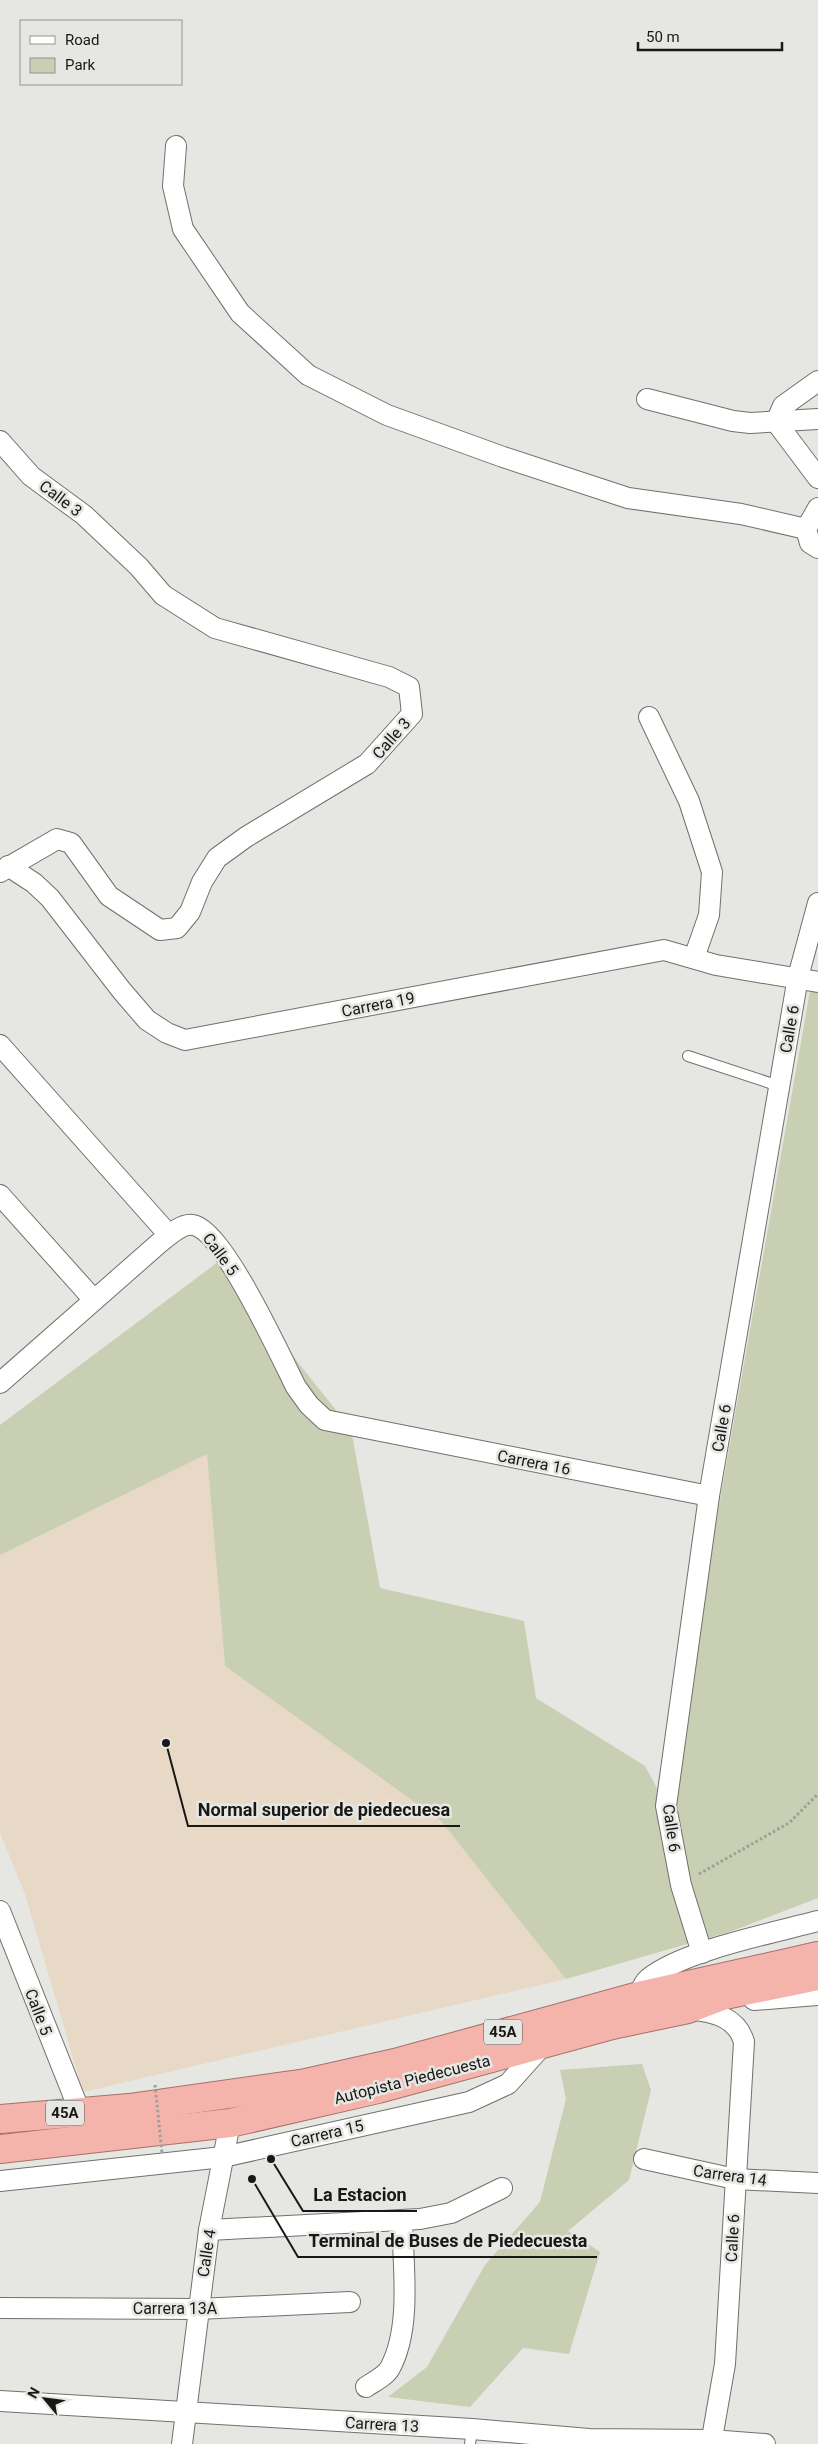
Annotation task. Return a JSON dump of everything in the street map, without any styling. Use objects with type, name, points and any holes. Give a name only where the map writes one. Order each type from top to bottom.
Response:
[{"type":"highway","name":"Autopista Piedecuesta","points":[[0,2119],[129,2108],[306,2083],[395,2063],[639,1996],[818,1956]]},
{"type":"highway","name":"Autopista Piedecuesta","points":[[0,2149],[230,2123],[378,2089],[612,2025],[688,2008],[725,1995],[818,1976]]},
{"type":"street","points":[[176,146],[173,186],[183,229],[240,313],[308,375],[387,415],[503,457],[628,498],[741,514],[806,530]]},
{"type":"street","points":[[776,422],[783,406],[818,381]]},
{"type":"street","points":[[647,399],[733,421],[776,422],[818,419]]},
{"type":"street","points":[[776,422],[818,478]]},
{"type":"street","name":"Calle 3","points":[[0,441],[32,476],[84,515],[126,554],[163,595],[215,628],[390,677],[409,686],[412,714],[367,764],[246,837],[217,858],[202,882],[190,912],[177,928],[160,930],[109,896],[72,843],[57,839],[4,869]]},
{"type":"street","points":[[818,508],[806,530],[810,543],[818,548]]},
{"type":"street","points":[[650,717],[689,802],[712,872],[708,916],[694,958]]},
{"type":"street","name":"Carrera 19","points":[[4,869],[34,883],[50,898],[122,991],[147,1020],[167,1033],[185,1040],[664,950],[716,965],[798,977],[818,982]]},
{"type":"street","name":"Calle 6","points":[[702,1953],[681,1885],[666,1806],[709,1496],[798,977],[818,903]]},
{"type":"street","points":[[0,1045],[169,1235]]},
{"type":"street","points":[[0,1195],[94,1300]]},
{"type":"street","name":"Calle 5","points":[[0,1383],[169,1235],[180,1228],[192,1225],[203,1228],[227,1257],[296,1387],[309,1405],[325,1420],[359,1428]]},
{"type":"street","name":"Carrera 16","points":[[359,1428],[709,1496]]},
{"type":"street","name":"Calle 5","points":[[0,1911],[80,2112]]},
{"type":"street","points":[[639,1996],[646,1981],[664,1967],[702,1953],[818,1921]]},
{"type":"street","points":[[725,1995],[750,2000],[818,1995]]},
{"type":"street","name":"Calle 6","points":[[688,2008],[713,2012],[734,2023],[741,2032],[744,2042],[725,2364],[711,2442]]},
{"type":"street","name":"Carrera 15","points":[[0,2181],[223,2157],[469,2102],[508,2084],[542,2045]]},
{"type":"street","name":"Calle 4","points":[[182,2444],[209,2230],[230,2123]]},
{"type":"street","name":"Carrera 14","points":[[644,2160],[735,2179],[818,2183]]},
{"type":"street","points":[[209,2230],[402,2220],[451,2213],[502,2188]]},
{"type":"street","points":[[366,2387],[390,2370],[400,2344],[404,2315],[402,2220]]},
{"type":"street","name":"Carrera 13A","points":[[0,2308],[198,2309],[350,2302]]},
{"type":"street","name":"Carrera 13","points":[[0,2401],[471,2437],[764,2444]]},
{"type":"lane","points":[[688,1056],[779,1086]]},
{"type":"path","points":[[681,1885],[789,1822],[818,1794]]},
{"type":"path","points":[[155,2085],[162,2153]]},
{"type":"shaded area","points":[[207,1453],[225,1666],[441,1821],[566,1979],[83,2092],[25,1894],[0,1833],[0,1555]]},
{"type":"green space","points":[[810,991],[818,992],[818,1898],[732,1931],[566,1979],[441,1821],[225,1666],[207,1454],[0,1555],[0,1425],[218,1262],[351,1429],[380,1588],[524,1621],[536,1698],[645,1766],[666,1805]]},
{"type":"green space","points":[[642,2064],[651,2090],[629,2180],[568,2231],[600,2252],[569,2354],[523,2348],[470,2407],[388,2397],[427,2367],[485,2265],[540,2202],[566,2099],[560,2070]]},
{"type":"place","name":"Normal superior de piedecuesa","points":[[166,1743]]},
{"type":"place","name":"La Estacion","points":[[271,2159]]},
{"type":"place","name":"Terminal de Buses de Piedecuesta","points":[[252,2179]]}]
